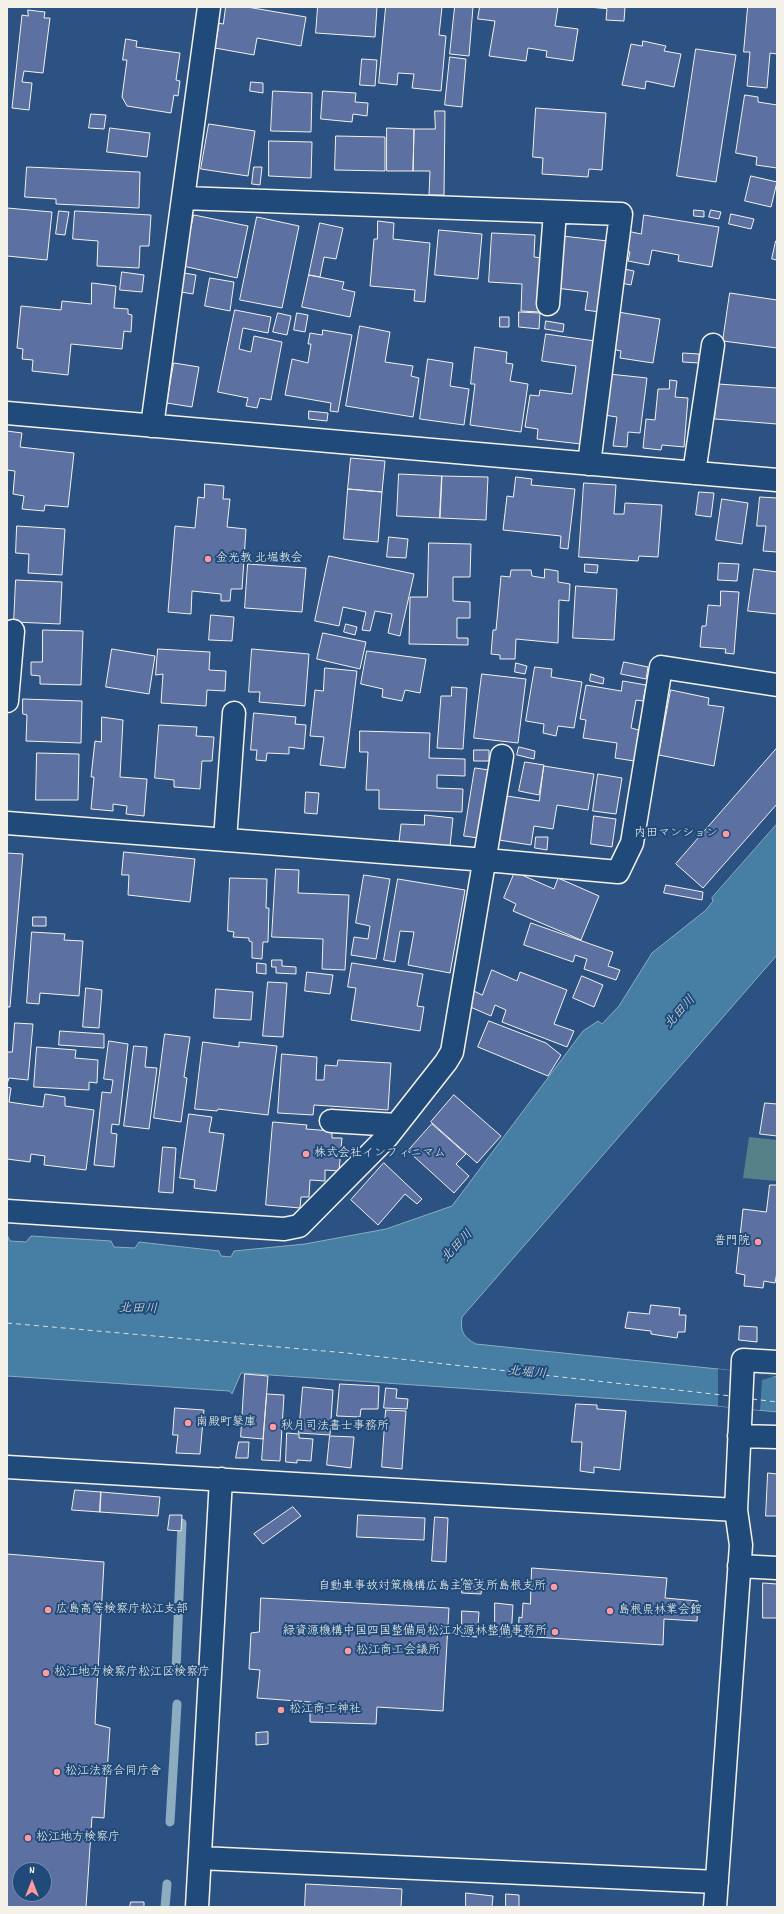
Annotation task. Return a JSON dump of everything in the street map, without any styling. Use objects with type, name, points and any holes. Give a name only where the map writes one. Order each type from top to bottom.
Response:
[{"type":"street","points":[[152,426],[209,7]]},
{"type":"street","points":[[183,198],[621,214],[589,464]]},
{"type":"street","points":[[548,304],[555,212]]},
{"type":"street","points":[[694,473],[713,345]]},
{"type":"street","points":[[7,413],[777,480]]},
{"type":"street","points":[[7,701],[13,632]]},
{"type":"street","points":[[7,823],[486,860],[618,872],[632,843],[661,667],[777,685]]},
{"type":"street","points":[[225,840],[234,713]]},
{"type":"street","points":[[7,1211],[284,1229],[300,1226],[386,1137],[446,1062],[452,1052],[486,860],[502,756]]},
{"type":"street","points":[[331,1121],[396,1125]]},
{"type":"street","points":[[715,1907],[741,1545],[736,1510],[742,1368],[743,1360],[777,1362]]},
{"type":"street","points":[[739,1436],[777,1437]]},
{"type":"street","points":[[7,1467],[736,1510]]},
{"type":"street","points":[[197,1907],[221,1479]]},
{"type":"street","points":[[739,1566],[777,1568]]},
{"type":"street","points":[[200,1858],[717,1882]]},
{"type":"green space","points":[[749,1137],[777,1140],[777,1181],[743,1178]]},
{"type":"water","points":[[777,824],[777,955],[462,1317],[461,1322],[462,1330],[465,1336],[476,1344],[718,1369],[777,1377],[777,1412],[718,1406],[241,1373],[232,1394],[229,1391],[7,1376],[7,1235],[10,1241],[26,1242],[31,1236],[111,1241],[114,1247],[135,1248],[139,1242],[219,1251],[221,1256],[231,1257],[234,1251],[305,1244],[386,1229],[452,1206],[583,1031],[598,1021],[602,1024],[619,1006],[652,953],[706,910],[713,901],[712,898]]},
{"type":"pier","points":[[718,1369],[775,1376],[762,1380],[760,1410],[718,1406]]},
{"type":"building","points":[[226,7],[247,7],[306,17],[301,46],[257,38],[254,55],[215,48],[219,23],[223,24]]},
{"type":"building","points":[[318,7],[377,7],[375,37],[316,33]]},
{"type":"building","points":[[386,7],[442,7],[439,35],[446,36],[441,91],[412,88],[414,74],[398,73],[397,85],[379,83]]},
{"type":"building","points":[[455,7],[473,7],[469,56],[450,54]]},
{"type":"building","points":[[480,7],[558,7],[555,26],[578,29],[573,61],[546,57],[547,51],[528,48],[526,61],[489,56],[495,21],[478,19]]},
{"type":"building","points":[[588,7],[625,7],[624,21],[606,20],[607,9]]},
{"type":"building","points":[[748,7],[777,7],[777,54],[770,53],[767,88],[747,86],[750,52],[744,52]]},
{"type":"building","points":[[28,10],[45,12],[44,18],[50,18],[43,73],[24,71],[22,82],[32,83],[29,110],[12,108],[22,15],[28,16]]},
{"type":"building","points":[[126,39],[137,41],[136,47],[180,53],[176,80],[180,81],[178,96],[174,95],[171,113],[127,106],[122,97],[127,60],[123,60]]},
{"type":"building","points":[[643,41],[666,46],[664,51],[681,54],[674,87],[646,81],[645,89],[622,85],[631,44],[642,46]]},
{"type":"building","points":[[696,49],[736,55],[716,182],[677,176]]},
{"type":"building","points":[[450,57],[466,59],[462,107],[445,105]]},
{"type":"building","points":[[362,59],[377,60],[375,86],[360,85]]},
{"type":"building","points":[[251,82],[263,83],[263,93],[250,91]]},
{"type":"building","points":[[273,91],[312,93],[311,132],[271,131]]},
{"type":"building","points":[[323,91],[356,93],[355,102],[368,103],[367,116],[353,114],[352,122],[321,119]]},
{"type":"building","points":[[745,95],[758,97],[758,102],[777,105],[777,168],[756,165],[757,157],[736,153]]},
{"type":"building","points":[[536,108],[606,113],[602,170],[589,169],[588,177],[542,174],[543,158],[533,157]]},
{"type":"building","points":[[435,111],[445,111],[444,195],[429,195],[430,171],[413,171],[414,129],[435,129]]},
{"type":"building","points":[[91,114],[106,115],[104,129],[89,128]]},
{"type":"building","points":[[209,124],[255,131],[248,176],[201,169]]},
{"type":"building","points":[[110,128],[150,133],[147,157],[107,152]]},
{"type":"building","points":[[387,128],[414,129],[413,171],[387,171]]},
{"type":"building","points":[[336,136],[385,137],[385,171],[335,170]]},
{"type":"building","points":[[269,141],[312,142],[311,178],[269,176]]},
{"type":"building","points":[[27,167],[140,172],[139,208],[56,204],[56,199],[25,197]]},
{"type":"building","points":[[254,167],[262,167],[260,185],[252,184]]},
{"type":"building","points":[[751,176],[777,182],[771,207],[745,201]]},
{"type":"building","points":[[7,208],[52,212],[47,260],[7,256]]},
{"type":"building","points":[[694,210],[704,211],[704,217],[694,216]]},
{"type":"building","points":[[711,210],[721,212],[719,219],[709,217]]},
{"type":"building","points":[[59,211],[69,212],[65,235],[56,234]]},
{"type":"building","points":[[75,211],[151,215],[149,246],[140,246],[139,268],[97,266],[98,241],[73,239]]},
{"type":"building","points":[[731,214],[754,219],[751,229],[729,224]]},
{"type":"building","points":[[194,215],[248,226],[237,278],[183,266]]},
{"type":"building","points":[[644,215],[719,227],[712,267],[678,261],[679,255],[652,250],[649,265],[628,261],[630,252],[624,251],[627,231],[641,234]]},
{"type":"building","points":[[257,217],[299,226],[282,308],[240,300]]},
{"type":"building","points":[[378,221],[394,223],[393,239],[430,243],[425,302],[414,301],[415,290],[370,286],[374,239],[377,239]]},
{"type":"building","points":[[320,223],[343,228],[336,259],[324,257],[320,277],[309,275]]},
{"type":"building","points":[[439,230],[482,234],[478,279],[435,275]]},
{"type":"building","points":[[492,233],[535,235],[534,257],[542,258],[540,312],[521,311],[522,284],[489,282]]},
{"type":"building","points":[[562,236],[608,241],[600,312],[585,310],[588,292],[556,288]]},
{"type":"building","points":[[777,241],[777,260],[772,259]]},
{"type":"building","points":[[624,269],[634,271],[631,285],[621,283]]},
{"type":"building","points":[[122,272],[144,275],[142,292],[120,290]]},
{"type":"building","points":[[184,273],[196,275],[193,294],[181,292]]},
{"type":"building","points":[[309,275],[344,282],[342,289],[355,292],[350,317],[302,307]]},
{"type":"building","points":[[210,278],[234,282],[230,311],[205,306]]},
{"type":"building","points":[[92,283],[116,286],[114,308],[128,309],[128,314],[132,315],[131,332],[124,331],[122,349],[71,344],[68,375],[32,371],[33,360],[22,359],[23,349],[17,348],[21,306],[61,310],[62,301],[91,304]]},
{"type":"building","points":[[730,293],[777,300],[777,348],[723,341]]},
{"type":"building","points":[[235,310],[271,317],[268,333],[243,328],[239,349],[251,352],[254,336],[282,342],[271,400],[260,398],[257,408],[246,406],[248,398],[218,392]]},
{"type":"building","points":[[519,312],[540,313],[539,329],[519,327]]},
{"type":"building","points":[[618,312],[660,319],[653,363],[620,358],[621,351],[612,349]]},
{"type":"building","points":[[278,313],[291,316],[287,335],[273,332]]},
{"type":"building","points":[[297,313],[308,315],[305,332],[294,330]]},
{"type":"building","points":[[500,317],[509,317],[509,327],[500,327]]},
{"type":"building","points":[[546,321],[564,324],[563,332],[545,329]]},
{"type":"building","points":[[360,326],[390,332],[385,362],[413,366],[411,376],[419,378],[413,417],[346,406]]},
{"type":"building","points":[[323,330],[352,335],[338,412],[330,411],[331,403],[285,395],[292,359],[308,363],[311,344],[308,344],[310,333],[322,335]]},
{"type":"building","points":[[546,334],[595,341],[581,444],[537,439],[538,429],[525,427],[530,395],[539,396],[540,390],[572,394],[576,366],[542,361]]},
{"type":"building","points":[[475,347],[507,352],[506,363],[513,364],[510,381],[528,384],[521,432],[470,425],[475,384],[471,384]]},
{"type":"building","points":[[683,353],[699,354],[699,363],[683,362]]},
{"type":"building","points":[[428,359],[453,363],[450,386],[469,389],[464,425],[420,419]]},
{"type":"building","points":[[174,363],[199,367],[192,407],[167,403]]},
{"type":"building","points":[[609,374],[647,378],[640,433],[628,432],[627,447],[613,446],[617,417],[604,415]]},
{"type":"building","points":[[670,380],[677,381],[675,397],[688,398],[684,447],[662,445],[661,450],[643,448],[646,419],[655,420],[658,389],[669,389]]},
{"type":"building","points":[[718,384],[777,388],[777,424],[715,419]]},
{"type":"building","points":[[309,411],[328,413],[327,421],[309,419]]},
{"type":"building","points":[[7,431],[22,433],[20,447],[74,453],[68,507],[45,505],[44,511],[22,509],[24,496],[13,494],[15,471],[7,470]]},
{"type":"building","points":[[351,458],[385,461],[382,492],[348,489]]},
{"type":"building","points":[[399,474],[442,476],[440,518],[397,516]]},
{"type":"building","points":[[442,476],[488,477],[486,520],[440,518]]},
{"type":"building","points":[[516,477],[532,479],[531,485],[575,489],[568,549],[560,548],[561,536],[503,530],[507,496],[513,497]]},
{"type":"building","points":[[584,483],[616,485],[614,514],[624,514],[625,503],[662,505],[658,557],[639,556],[638,561],[579,557]]},
{"type":"building","name":"金光教 北堀教会","points":[[205,484],[224,486],[223,499],[230,499],[227,527],[246,529],[242,589],[231,589],[230,601],[221,601],[221,594],[192,591],[191,614],[168,612],[175,526],[195,528],[198,497],[204,498]]},
{"type":"building","points":[[348,489],[382,492],[378,542],[344,539]]},
{"type":"building","points":[[699,492],[714,493],[711,517],[696,515]]},
{"type":"building","points":[[760,497],[777,498],[777,552],[763,551],[766,526],[757,526]]},
{"type":"building","points":[[722,499],[748,503],[742,544],[716,540]]},
{"type":"building","points":[[17,526],[65,529],[62,575],[28,573],[29,554],[16,553]]},
{"type":"building","points":[[389,537],[408,539],[406,558],[387,557]]},
{"type":"building","points":[[429,543],[471,544],[470,577],[453,577],[453,601],[470,602],[470,618],[457,618],[457,638],[468,638],[468,645],[409,644],[410,597],[427,597]]},
{"type":"building","points":[[329,556],[414,574],[400,636],[388,633],[392,614],[375,611],[370,631],[362,630],[366,612],[343,607],[339,626],[315,621]]},
{"type":"building","points":[[719,563],[739,564],[737,581],[718,580]]},
{"type":"building","points":[[248,564],[306,568],[302,612],[245,608]]},
{"type":"building","points":[[585,564],[598,565],[597,573],[585,572]]},
{"type":"building","points":[[545,569],[558,571],[558,582],[570,584],[569,601],[559,600],[558,643],[516,639],[515,659],[500,659],[500,655],[491,654],[493,630],[496,630],[501,576],[510,577],[511,570],[531,570],[532,576],[544,578]]},
{"type":"building","points":[[754,569],[777,572],[777,614],[748,611]]},
{"type":"building","points":[[16,580],[62,582],[60,624],[14,622]]},
{"type":"building","points":[[576,586],[617,589],[614,640],[573,638]]},
{"type":"building","points":[[721,591],[739,592],[734,654],[725,653],[726,649],[700,647],[702,626],[706,626],[708,605],[720,606]]},
{"type":"building","points":[[211,615],[234,617],[232,641],[209,640]]},
{"type":"building","points":[[346,624],[357,627],[355,635],[344,632]]},
{"type":"building","points":[[43,630],[83,631],[81,685],[40,684],[40,676],[31,675],[31,662],[42,662]]},
{"type":"building","points":[[323,633],[366,642],[360,669],[317,659]]},
{"type":"building","points":[[112,649],[155,656],[149,694],[106,687]]},
{"type":"building","points":[[158,649],[210,652],[209,670],[226,671],[225,691],[207,690],[206,706],[161,703],[163,674],[156,675]]},
{"type":"building","points":[[252,649],[309,654],[305,706],[259,702],[260,692],[249,692]]},
{"type":"building","points":[[367,651],[426,659],[420,693],[405,690],[402,701],[382,697],[383,689],[361,684]]},
{"type":"building","points":[[624,662],[648,667],[646,679],[621,674]]},
{"type":"building","points":[[516,663],[527,666],[525,674],[515,672]]},
{"type":"building","points":[[535,667],[552,669],[551,677],[582,682],[574,728],[558,726],[556,736],[543,733],[544,724],[526,721]]},
{"type":"building","points":[[325,668],[357,671],[345,768],[320,765],[324,737],[310,736],[315,690],[323,691]]},
{"type":"building","points":[[482,674],[526,679],[518,743],[474,738]]},
{"type":"building","points":[[591,674],[604,678],[603,684],[590,681]]},
{"type":"building","points":[[623,681],[646,685],[643,701],[636,700],[631,728],[639,730],[634,761],[615,758],[617,743],[583,738],[586,720],[580,719],[586,685],[621,691]]},
{"type":"building","points":[[452,687],[467,688],[463,749],[437,748],[441,696],[451,696]]},
{"type":"building","points":[[671,690],[709,698],[708,705],[724,707],[714,766],[659,755]]},
{"type":"building","points":[[23,699],[82,701],[81,743],[26,741],[27,715],[23,714]]},
{"type":"building","points":[[254,713],[296,717],[295,724],[306,725],[304,749],[289,747],[289,754],[267,753],[266,761],[256,760],[257,750],[251,750]]},
{"type":"building","points":[[102,717],[123,720],[120,777],[147,779],[144,816],[126,814],[127,806],[113,804],[113,811],[91,809],[94,777],[91,777],[95,741],[101,742]]},
{"type":"building","points":[[159,725],[197,727],[196,736],[214,737],[212,761],[202,761],[200,789],[174,787],[174,780],[155,778]]},
{"type":"building","points":[[360,731],[430,733],[429,758],[465,759],[465,776],[437,775],[437,788],[463,789],[462,812],[379,809],[379,790],[366,790],[368,752],[360,752]]},
{"type":"building","points":[[519,747],[535,751],[534,759],[517,755]]},
{"type":"building","name":"内田マンション","points":[[777,748],[777,804],[703,888],[676,864]]},
{"type":"building","points":[[474,750],[489,750],[489,761],[474,761]]},
{"type":"building","points":[[37,753],[79,754],[78,800],[36,800]]},
{"type":"building","points":[[525,762],[544,765],[539,795],[519,791]]},
{"type":"building","points":[[544,766],[594,774],[588,810],[557,805],[553,829],[534,826],[531,845],[499,840],[507,796],[539,801]]},
{"type":"building","points":[[475,768],[489,770],[478,838],[464,836]]},
{"type":"building","points":[[598,774],[622,778],[616,814],[593,811]]},
{"type":"building","points":[[306,792],[319,793],[317,814],[305,813]]},
{"type":"building","points":[[425,815],[453,818],[450,846],[399,842],[401,824],[424,825]]},
{"type":"building","points":[[594,816],[616,819],[612,847],[591,844]]},
{"type":"building","points":[[536,837],[548,837],[547,850],[535,848]]},
{"type":"building","points":[[124,852],[195,859],[190,902],[128,895],[129,875],[122,875]]},
{"type":"building","points":[[7,853],[23,854],[10,1007],[7,1007]]},
{"type":"building","points":[[276,869],[299,870],[298,893],[349,895],[345,970],[322,969],[323,939],[272,937]]},
{"type":"building","points":[[515,872],[554,889],[558,878],[599,896],[581,940],[513,911],[516,904],[504,898]]},
{"type":"building","points":[[364,875],[390,879],[376,959],[351,955],[354,937],[368,939],[370,926],[356,923]]},
{"type":"building","points":[[230,878],[267,879],[266,908],[269,908],[268,942],[263,942],[262,959],[252,958],[252,942],[249,941],[249,938],[233,937],[234,932],[228,931]]},
{"type":"building","points":[[398,879],[465,890],[450,973],[408,965],[414,932],[400,931],[395,962],[384,960]]},
{"type":"building","points":[[666,885],[703,892],[702,900],[664,893]]},
{"type":"building","points":[[33,917],[46,917],[46,926],[33,926]]},
{"type":"building","points":[[531,923],[613,952],[608,966],[620,970],[616,980],[584,969],[587,959],[575,955],[573,962],[524,945]]},
{"type":"building","points":[[32,932],[65,934],[64,940],[83,941],[79,996],[40,993],[39,1004],[27,1003]]},
{"type":"building","points":[[272,960],[282,960],[282,966],[296,967],[296,974],[276,973],[276,967],[272,967]]},
{"type":"building","points":[[257,963],[266,964],[266,974],[257,973]]},
{"type":"building","points":[[352,963],[423,974],[417,1006],[424,1007],[420,1031],[351,1020],[356,988],[348,987]]},
{"type":"building","points":[[492,970],[517,981],[520,972],[567,990],[554,1024],[574,1031],[567,1047],[502,1022],[506,1010],[495,1005],[491,1016],[468,1006],[474,991],[482,995]]},
{"type":"building","points":[[307,972],[333,975],[330,994],[305,991]]},
{"type":"building","points":[[582,976],[603,985],[594,1007],[573,998]]},
{"type":"building","points":[[268,982],[287,983],[283,1037],[263,1036]]},
{"type":"building","points":[[86,988],[102,990],[99,1028],[83,1027]]},
{"type":"building","points":[[216,989],[253,992],[251,1020],[214,1018]]},
{"type":"building","points":[[489,1021],[546,1043],[561,1055],[548,1076],[478,1047]]},
{"type":"building","points":[[15,1023],[33,1024],[28,1080],[9,1078],[7,1084],[7,1052],[12,1052]]},
{"type":"building","points":[[60,1031],[104,1034],[104,1048],[59,1045]]},
{"type":"building","points":[[165,1034],[190,1037],[184,1077],[187,1078],[181,1122],[154,1118]]},
{"type":"building","points":[[109,1041],[128,1044],[119,1125],[112,1124],[111,1133],[117,1134],[114,1167],[94,1165],[102,1092],[111,1093],[113,1080],[104,1079]]},
{"type":"building","points":[[203,1042],[239,1047],[239,1042],[277,1046],[268,1115],[218,1109],[217,1111],[195,1109]]},
{"type":"building","points":[[134,1046],[147,1047],[145,1067],[157,1068],[149,1129],[124,1126]]},
{"type":"building","points":[[37,1047],[76,1050],[75,1058],[98,1060],[97,1083],[89,1082],[89,1090],[34,1087]]},
{"type":"building","points":[[282,1054],[317,1057],[316,1080],[324,1080],[325,1065],[337,1066],[338,1060],[391,1063],[388,1110],[314,1105],[313,1115],[278,1113]]},
{"type":"building","points":[[7,1087],[11,1088],[9,1102],[43,1107],[45,1094],[65,1097],[65,1106],[94,1110],[86,1170],[44,1165],[45,1156],[31,1154],[30,1162],[7,1159]]},
{"type":"building","points":[[454,1095],[501,1136],[477,1163],[431,1122]]},
{"type":"building","points":[[765,1103],[777,1104],[777,1136],[760,1134]]},
{"type":"building","points":[[189,1114],[212,1117],[209,1132],[224,1134],[216,1191],[194,1188],[195,1180],[180,1178]]},
{"type":"building","name":"株式会社インフィニマム","points":[[273,1122],[307,1125],[306,1129],[332,1131],[332,1138],[342,1138],[339,1171],[325,1170],[325,1181],[310,1180],[309,1197],[301,1197],[300,1208],[266,1205]]},
{"type":"building","points":[[432,1124],[466,1154],[456,1164],[469,1176],[454,1193],[408,1151]]},
{"type":"building","points":[[163,1147],[176,1148],[173,1193],[159,1192]]},
{"type":"building","points":[[384,1163],[422,1199],[417,1204],[405,1194],[378,1225],[351,1200]]},
{"type":"building","name":"普門院","points":[[770,1185],[777,1185],[777,1272],[775,1283],[764,1281],[763,1288],[744,1286],[745,1275],[736,1273],[743,1209],[766,1212]]},
{"type":"building","points":[[651,1305],[680,1308],[679,1315],[686,1315],[685,1332],[678,1332],[677,1338],[651,1334],[651,1331],[625,1328],[628,1312],[649,1314]]},
{"type":"building","points":[[740,1326],[757,1327],[757,1342],[739,1340]]},
{"type":"building","points":[[245,1374],[268,1376],[263,1439],[241,1437]]},
{"type":"building","points":[[340,1384],[379,1386],[378,1409],[361,1409],[360,1417],[337,1416]]},
{"type":"building","points":[[303,1387],[333,1390],[330,1435],[299,1433]]},
{"type":"building","points":[[386,1388],[397,1389],[396,1398],[408,1399],[407,1409],[384,1408]]},
{"type":"building","name":"秋月司法書士事務所","points":[[267,1394],[284,1395],[280,1461],[262,1460]]},
{"type":"building","points":[[576,1404],[597,1405],[597,1409],[626,1411],[620,1470],[594,1467],[594,1473],[580,1471],[582,1442],[572,1442]]},
{"type":"building","name":"南殿町鼕庫","points":[[175,1408],[204,1410],[200,1454],[176,1453],[178,1435],[173,1435]]},
{"type":"building","points":[[386,1410],[406,1411],[402,1469],[382,1467]]},
{"type":"building","points":[[287,1433],[299,1434],[299,1438],[313,1439],[311,1461],[297,1460],[297,1463],[286,1462]]},
{"type":"building","points":[[330,1436],[354,1437],[351,1468],[327,1465]]},
{"type":"building","points":[[239,1442],[249,1442],[248,1458],[236,1458]]},
{"type":"building","points":[[768,1473],[777,1474],[777,1516],[766,1516]]},
{"type":"building","points":[[75,1490],[101,1492],[100,1512],[72,1510]]},
{"type":"building","points":[[101,1492],[160,1497],[158,1516],[100,1512]]},
{"type":"building","points":[[293,1507],[301,1516],[263,1544],[254,1534]]},
{"type":"building","points":[[170,1515],[182,1515],[181,1531],[168,1530]]},
{"type":"building","points":[[358,1515],[425,1518],[424,1540],[357,1537]]},
{"type":"building","points":[[435,1517],[448,1518],[446,1562],[432,1561]]},
{"type":"building","name":"松江法務合同庁舎","points":[[7,1554],[104,1562],[95,1724],[110,1728],[104,1818],[92,1817],[86,1907],[7,1907]]},
{"type":"building","name":"島根県林業会館","points":[[532,1568],[667,1578],[665,1598],[698,1601],[697,1621],[664,1619],[663,1645],[518,1636],[519,1617],[522,1618],[523,1603],[530,1604]]},
{"type":"building","points":[[462,1579],[483,1580],[481,1594],[462,1593]]},
{"type":"building","points":[[763,1583],[777,1584],[777,1618],[763,1618]]},
{"type":"building","name":"松江商工会議所","points":[[261,1598],[449,1608],[443,1711],[377,1707],[376,1724],[310,1722],[310,1702],[257,1698],[260,1670],[249,1669],[251,1633],[259,1632]]},
{"type":"building","points":[[495,1603],[513,1605],[511,1637],[495,1636]]},
{"type":"building","points":[[462,1611],[479,1612],[477,1637],[462,1636]]},
{"type":"building","points":[[268,1732],[268,1744],[256,1745],[256,1733]]},
{"type":"building","points":[[306,1884],[402,1889],[401,1907],[305,1907]]},
{"type":"building","points":[[466,1893],[493,1896],[492,1907],[466,1907]]},
{"type":"building","points":[[506,1894],[519,1895],[519,1907],[506,1907]]},
{"type":"building","points":[[131,1902],[144,1902],[144,1907],[130,1907]]},
{"type":"waterway","points":[[176,1671],[182,1523]]},
{"type":"waterway","points":[[170,1822],[177,1704]]},
{"type":"waterway","points":[[165,1907],[167,1884]]},
{"type":"ferry route","points":[[7,1323],[347,1353],[731,1396]]},
{"type":"ferry route","points":[[752,1399],[777,1402]]},
{"type":"place","name":"金光教 北堀教会","points":[[208,559]]},
{"type":"place","name":"内田マンション","points":[[726,834]]},
{"type":"place","name":"株式会社インフィニマム","points":[[306,1154]]},
{"type":"place","name":"普門院","points":[[758,1242]]},
{"type":"place","name":"南殿町鼕庫","points":[[188,1423]]},
{"type":"place","name":"秋月司法書士事務所","points":[[273,1427]]},
{"type":"place","name":"自動車事故対策機構広島主管支所島根支所","points":[[554,1587]]},
{"type":"place","name":"広島高等検察庁松江支部","points":[[48,1610]]},
{"type":"place","name":"島根県林業会館","points":[[610,1611]]},
{"type":"place","name":"緑資源機構中国四国整備局松江水源林整備事務所","points":[[555,1632]]},
{"type":"place","name":"松江商工会議所","points":[[348,1651]]},
{"type":"place","name":"松江地方検察庁松江区検察庁","points":[[46,1673]]},
{"type":"place","name":"松江商工神社","points":[[281,1710]]},
{"type":"place","name":"松江法務合同庁舎","points":[[57,1772]]},
{"type":"place","name":"松江地方検察庁","points":[[28,1838]]},
{"type":"water label","name":"北田川","points":[[681,1013]]},
{"type":"water label","name":"北田川","points":[[458,1247]]},
{"type":"water label","name":"北田川","points":[[138,1310]]},
{"type":"water label","name":"北堀川","points":[[527,1374]]}]
